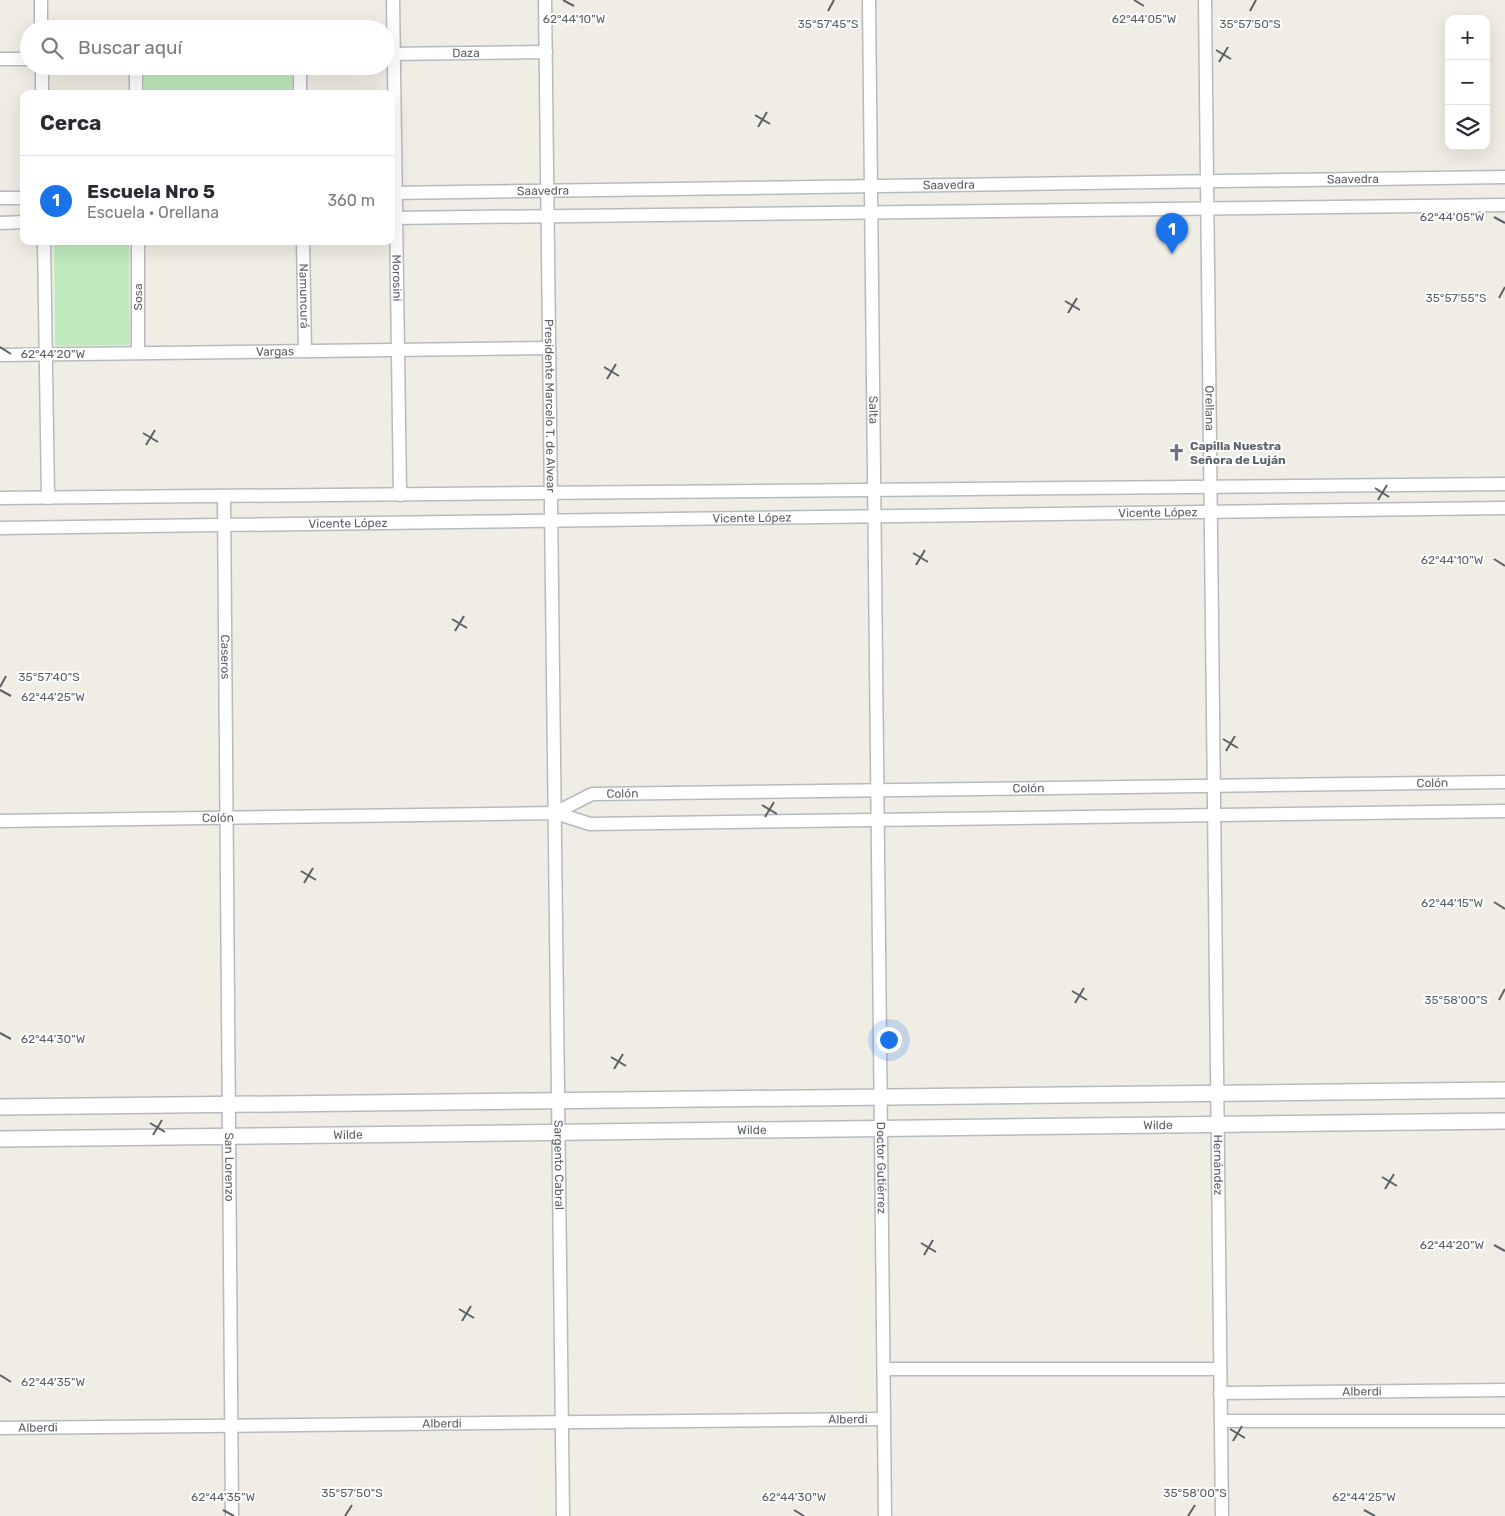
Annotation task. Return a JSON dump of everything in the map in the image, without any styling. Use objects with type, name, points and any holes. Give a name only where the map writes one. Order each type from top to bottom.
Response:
[{"type":"street","points":[[40,0],[41,20]]},
{"type":"street","name":"Morosini","points":[[392,20],[393,0]]},
{"type":"street","name":"Presidente Marcelo T. de Alvear","points":[[545,0],[555,813]]},
{"type":"street","name":"Salta","points":[[868,0],[878,820]]},
{"type":"street","name":"Orellana","points":[[1205,0],[1214,815]]},
{"type":"street","name":"Daza","points":[[395,54],[546,52]]},
{"type":"street","points":[[0,59],[20,59]]},
{"type":"street","points":[[42,75],[42,90]]},
{"type":"street","points":[[136,75],[136,90]]},
{"type":"street","points":[[300,75],[300,90]]},
{"type":"street","name":"Morosini","points":[[391,75],[391,90]]},
{"type":"street","name":"Saavedra","points":[[395,193],[1505,176]]},
{"type":"street","points":[[0,198],[20,198]]},
{"type":"street","points":[[395,218],[1505,205]]},
{"type":"street","points":[[0,223],[20,222]]},
{"type":"street","points":[[44,245],[48,498]]},
{"type":"street","name":"Sosa","points":[[138,245],[138,353]]},
{"type":"street","name":"Namuncurá","points":[[303,245],[305,351]]},
{"type":"street","name":"Morosini","points":[[395,245],[400,495]]},
{"type":"street","name":"Vargas","points":[[0,355],[549,348]]},
{"type":"street","name":"Vicente López","points":[[0,498],[1505,484]]},
{"type":"street","name":"Caseros","points":[[224,496],[226,818]]},
{"type":"street","name":"Vicente López","points":[[0,528],[1505,508]]},
{"type":"street","name":"Colón","points":[[555,813],[592,794],[1505,782]]},
{"type":"street","name":"Colón","points":[[0,822],[555,813],[590,824],[1505,811]]},
{"type":"street","name":"Sargento Cabral","points":[[555,813],[562,1516]]},
{"type":"street","name":"Hernández","points":[[1214,815],[1222,1516]]},
{"type":"street","name":"San Lorenzo","points":[[226,818],[232,1516]]},
{"type":"street","name":"Doctor Gutiérrez","points":[[878,820],[885,1516]]},
{"type":"street","points":[[0,1107],[1505,1090]]},
{"type":"street","name":"Wilde","points":[[0,1139],[1505,1121]]},
{"type":"street","points":[[884,1370],[1220,1369]]},
{"type":"street","name":"Alberdi","points":[[1220,1393],[1505,1390]]},
{"type":"street","name":"Alberdi","points":[[0,1428],[884,1419]]},
{"type":"street","points":[[1220,1421],[1505,1421]]},
{"type":"green space","points":[[144,75],[292,75],[292,90],[144,90]]},
{"type":"green space","points":[[54,245],[129,245],[130,345],[55,346]]},
{"type":"place","name":"Escuela Nro 5","points":[[1172,254]]},
{"type":"place","name":"Capilla Nuestra Señora de Luján","points":[[1176,453]]}]
